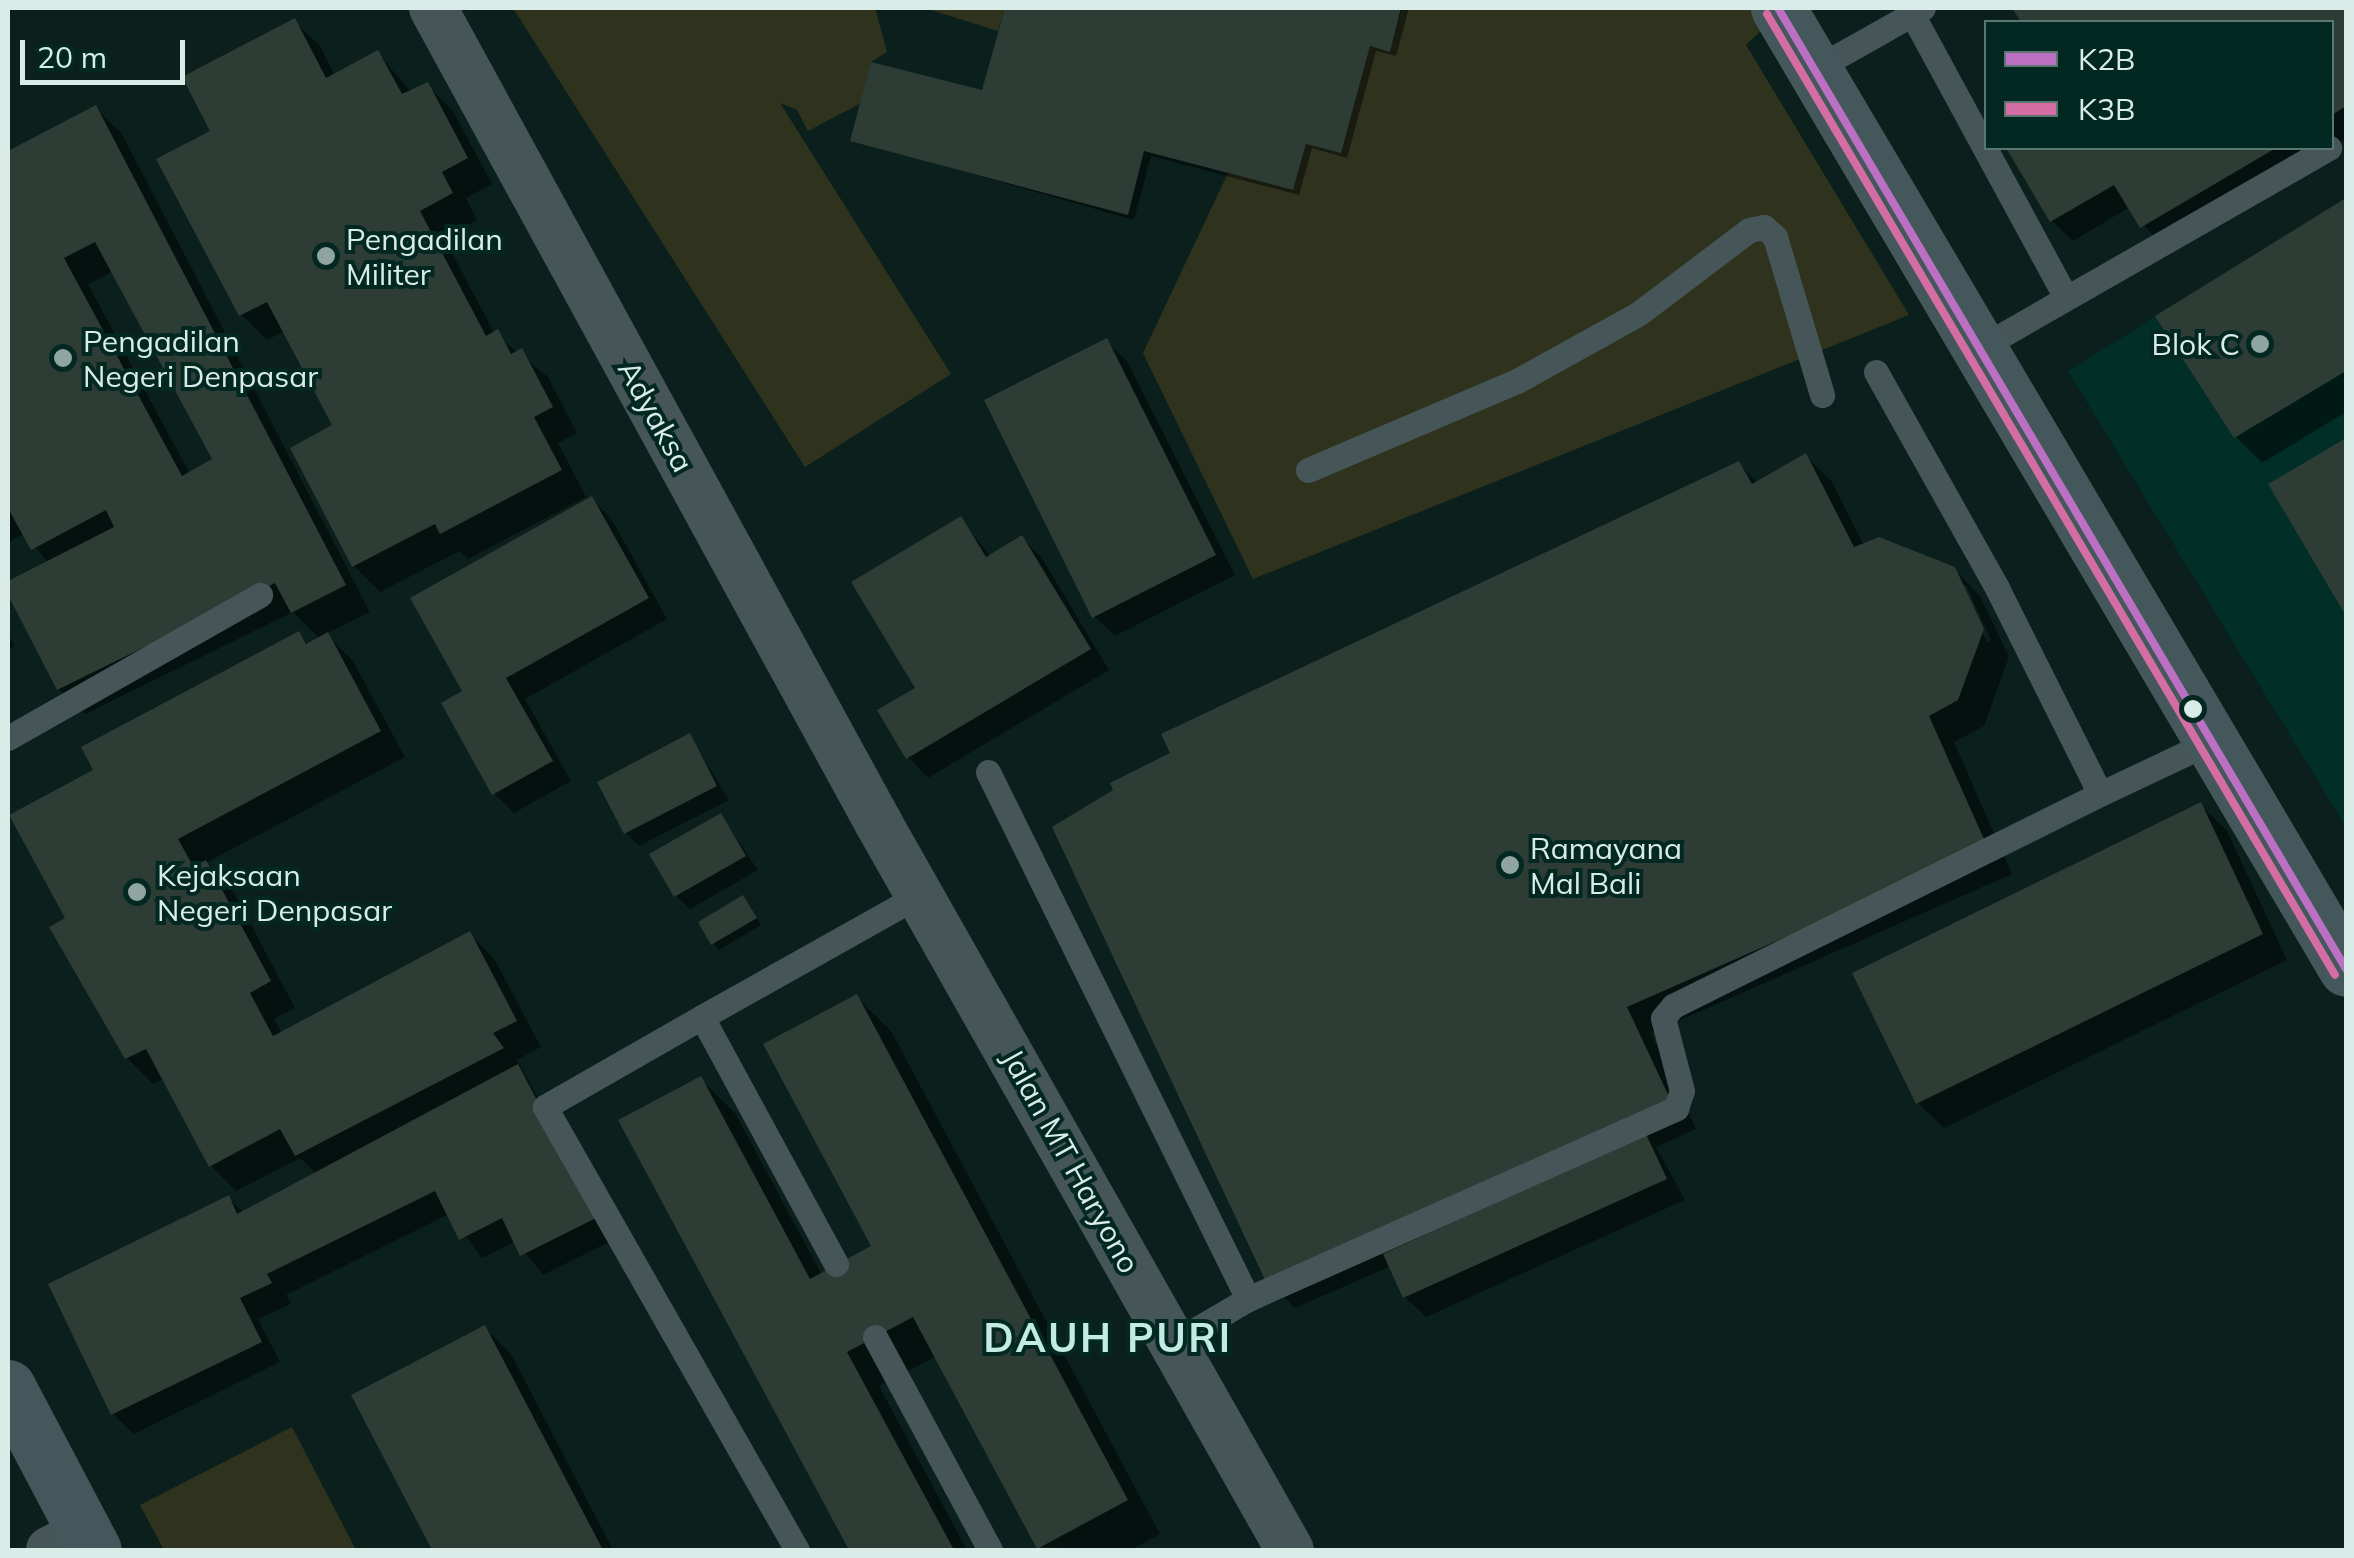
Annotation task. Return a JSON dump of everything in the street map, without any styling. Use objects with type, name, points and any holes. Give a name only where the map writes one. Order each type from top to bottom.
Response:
[{"type":"main road","points":[[1778,8],[1976,350],[2346,969]]},
{"type":"main road","points":[[8,1387],[76,1545]]},
{"type":"street","name":"Adyaksa","points":[[433,8],[880,824]]},
{"type":"street","name":"Jalan MT Haryono","points":[[880,824],[1173,1344],[1277,1546]]},
{"type":"lane","points":[[1813,70],[1918,11],[1984,139]]},
{"type":"lane","points":[[1990,150],[2066,298]]},
{"type":"lane","points":[[1976,350],[2325,150]]},
{"type":"lane","points":[[1308,470],[1517,381],[1638,314],[1749,230],[1764,228],[1775,237],[1822,395]]},
{"type":"lane","points":[[1876,372],[1997,588],[2100,794]]},
{"type":"lane","points":[[8,738],[260,595]]},
{"type":"lane","points":[[1173,1344],[1248,1299],[1676,1108],[1682,1091],[1663,1018],[1673,1006],[2210,742]]},
{"type":"lane","points":[[988,772],[1248,1299]]},
{"type":"lane","points":[[797,1550],[545,1107],[920,895]]},
{"type":"lane","points":[[702,1017],[836,1264]]},
{"type":"lane","points":[[875,1337],[990,1550]]},
{"type":"shaded area","points":[[513,8],[875,8],[887,52],[871,62],[861,103],[808,131],[797,110],[780,103],[951,374],[805,467]]},
{"type":"shaded area","points":[[925,8],[1005,8],[998,31]]},
{"type":"shaded area","points":[[1402,8],[1773,8],[1768,24],[1746,45],[1909,315],[1253,579],[1143,353],[1228,173],[1292,190],[1306,144],[1370,46],[1390,51]]},
{"type":"shaded area","points":[[2346,198],[2346,827],[2068,371]]},
{"type":"shaded area","points":[[292,1427],[356,1550],[164,1550],[140,1505]]},
{"type":"building","points":[[1005,8],[1401,8],[1390,52],[1370,46],[1341,153],[1306,144],[1293,190],[1144,151],[1128,215],[850,141],[871,62],[982,90]]},
{"type":"building","points":[[2012,8],[2346,8],[2346,106],[2334,114],[2334,20],[2020,20]]},
{"type":"building","name":"Pengadilan Militer","points":[[295,18],[326,78],[378,50],[402,94],[428,82],[468,158],[442,172],[453,193],[420,211],[486,336],[498,329],[511,354],[522,348],[553,407],[534,417],[562,470],[440,534],[435,524],[352,567],[290,448],[332,425],[267,302],[239,316],[156,159],[210,131],[182,77]]},
{"type":"building","name":"Pengadilan Negeri Denpasar","points":[[96,105],[346,585],[291,613],[275,583],[57,690],[8,595],[8,581],[114,527],[106,510],[31,550],[8,508],[8,151]],"holes":[[[95,242],[212,459],[182,476],[64,258]]]},
{"type":"building","points":[[2007,150],[2273,150],[2140,228],[2114,185],[2050,222]]},
{"type":"building","name":"Blok C","points":[[2346,198],[2346,371],[2234,438],[2155,316]]},
{"type":"building","points":[[1107,338],[1216,555],[1092,618],[984,400]]},
{"type":"building","points":[[2346,438],[2346,616],[2268,484]]},
{"type":"building","name":"Ramayana Mal Bali","points":[[1806,453],[1854,547],[1879,537],[1955,567],[1984,629],[1958,700],[1929,716],[1988,848],[1627,1007],[1672,1103],[1267,1284],[1052,827],[1113,790],[1110,783],[1170,753],[1161,734],[1739,461],[1752,484]]},
{"type":"building","points":[[592,496],[649,598],[506,678],[553,761],[492,795],[441,703],[462,691],[410,598]]},
{"type":"building","points":[[961,516],[986,557],[1022,535],[1091,649],[906,759],[877,710],[915,688],[851,582]]},
{"type":"building","name":"Kejaksaan Negeri Denpasar","points":[[299,631],[306,644],[328,632],[381,731],[178,839],[193,866],[206,860],[271,981],[250,993],[273,1036],[470,931],[517,1021],[493,1033],[504,1048],[295,1156],[280,1129],[209,1167],[146,1049],[125,1059],[49,927],[65,918],[9,815],[93,770],[81,747]]},
{"type":"building","points":[[690,733],[717,786],[624,834],[597,782]]},
{"type":"building","points":[[2201,802],[2263,934],[1916,1104],[1852,973]]},
{"type":"building","points":[[721,813],[746,856],[674,897],[649,854]]},
{"type":"building","points":[[743,895],[757,918],[711,945],[698,922]]},
{"type":"building","points":[[857,994],[1128,1500],[1037,1549],[913,1317],[847,1352],[954,1550],[849,1550],[618,1120],[701,1076],[810,1279],[871,1246],[763,1044]]},
{"type":"building","points":[[518,1064],[598,1217],[520,1256],[502,1218],[459,1240],[435,1191],[267,1274],[272,1283],[240,1298],[262,1342],[111,1415],[48,1284],[229,1195],[237,1214]]},
{"type":"building","points":[[1646,1134],[1667,1179],[1403,1298],[1383,1254]]},
{"type":"building","points":[[485,1325],[603,1550],[432,1550],[351,1395]]},
{"type":"transit line","name":"K2B","points":[[1778,8],[2346,969]]},
{"type":"transit line","name":"K3B","points":[[1767,14],[2335,975]]},
{"type":"place","name":"Pengadilan Militer","points":[[326,256]]},
{"type":"place","name":"Blok C","points":[[2260,344]]},
{"type":"place","name":"Pengadilan Negeri Denpasar","points":[[63,358]]},
{"type":"place","name":"Ramayana Mal Bali","points":[[1510,865]]},
{"type":"place","name":"Kejaksaan Negeri Denpasar","points":[[137,892]]},
{"type":"district","name":"DAUH PURI","points":[[1108,1337]]}]
